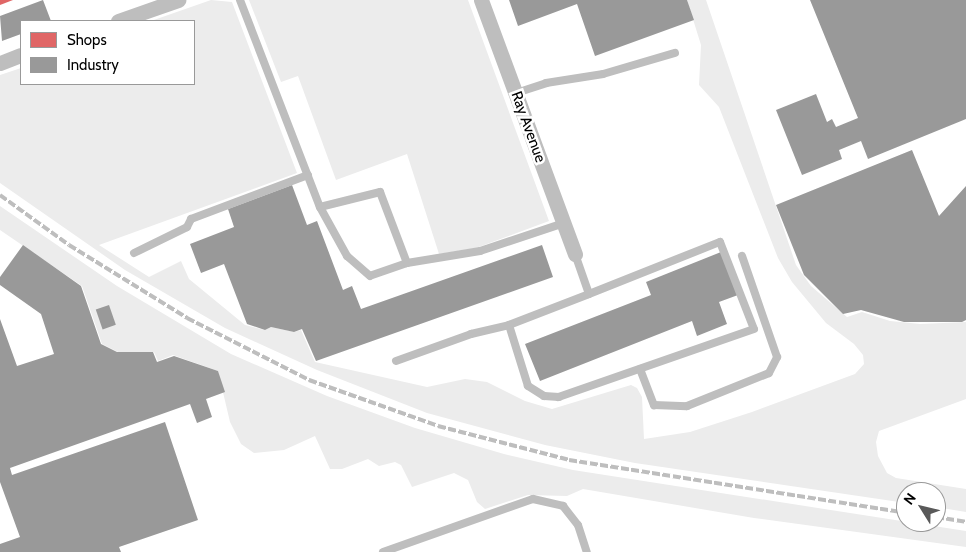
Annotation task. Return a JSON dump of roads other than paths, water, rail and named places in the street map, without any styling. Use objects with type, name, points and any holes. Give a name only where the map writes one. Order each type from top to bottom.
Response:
[{"type":"street","points":[[121,20],[178,0]]},
{"type":"street","name":"Ray Avenue","points":[[481,0],[575,254]]},
{"type":"street","points":[[0,62],[20,55]]},
{"type":"lane","points":[[240,0],[320,207],[347,256],[370,276],[407,263],[480,251],[564,223]]},
{"type":"lane","points":[[516,93],[546,83],[603,74],[675,53]]},
{"type":"lane","points":[[134,253],[187,227],[191,219],[308,175]]},
{"type":"lane","points":[[320,207],[380,192],[407,263]]},
{"type":"lane","points":[[396,360],[471,334],[508,325],[720,242],[754,329],[559,397],[544,396],[528,386],[508,325]]},
{"type":"lane","points":[[575,254],[589,294]]},
{"type":"lane","points":[[640,369],[654,405],[687,406],[769,374],[777,357],[742,256]]},
{"type":"lane","points":[[383,552],[533,499],[552,501],[563,506],[578,525],[587,552]]},
{"type":"railway","points":[[0,195],[69,245],[187,318],[309,380],[438,426],[569,460],[896,511]]},
{"type":"railway","points":[[946,519],[966,522]]}]
